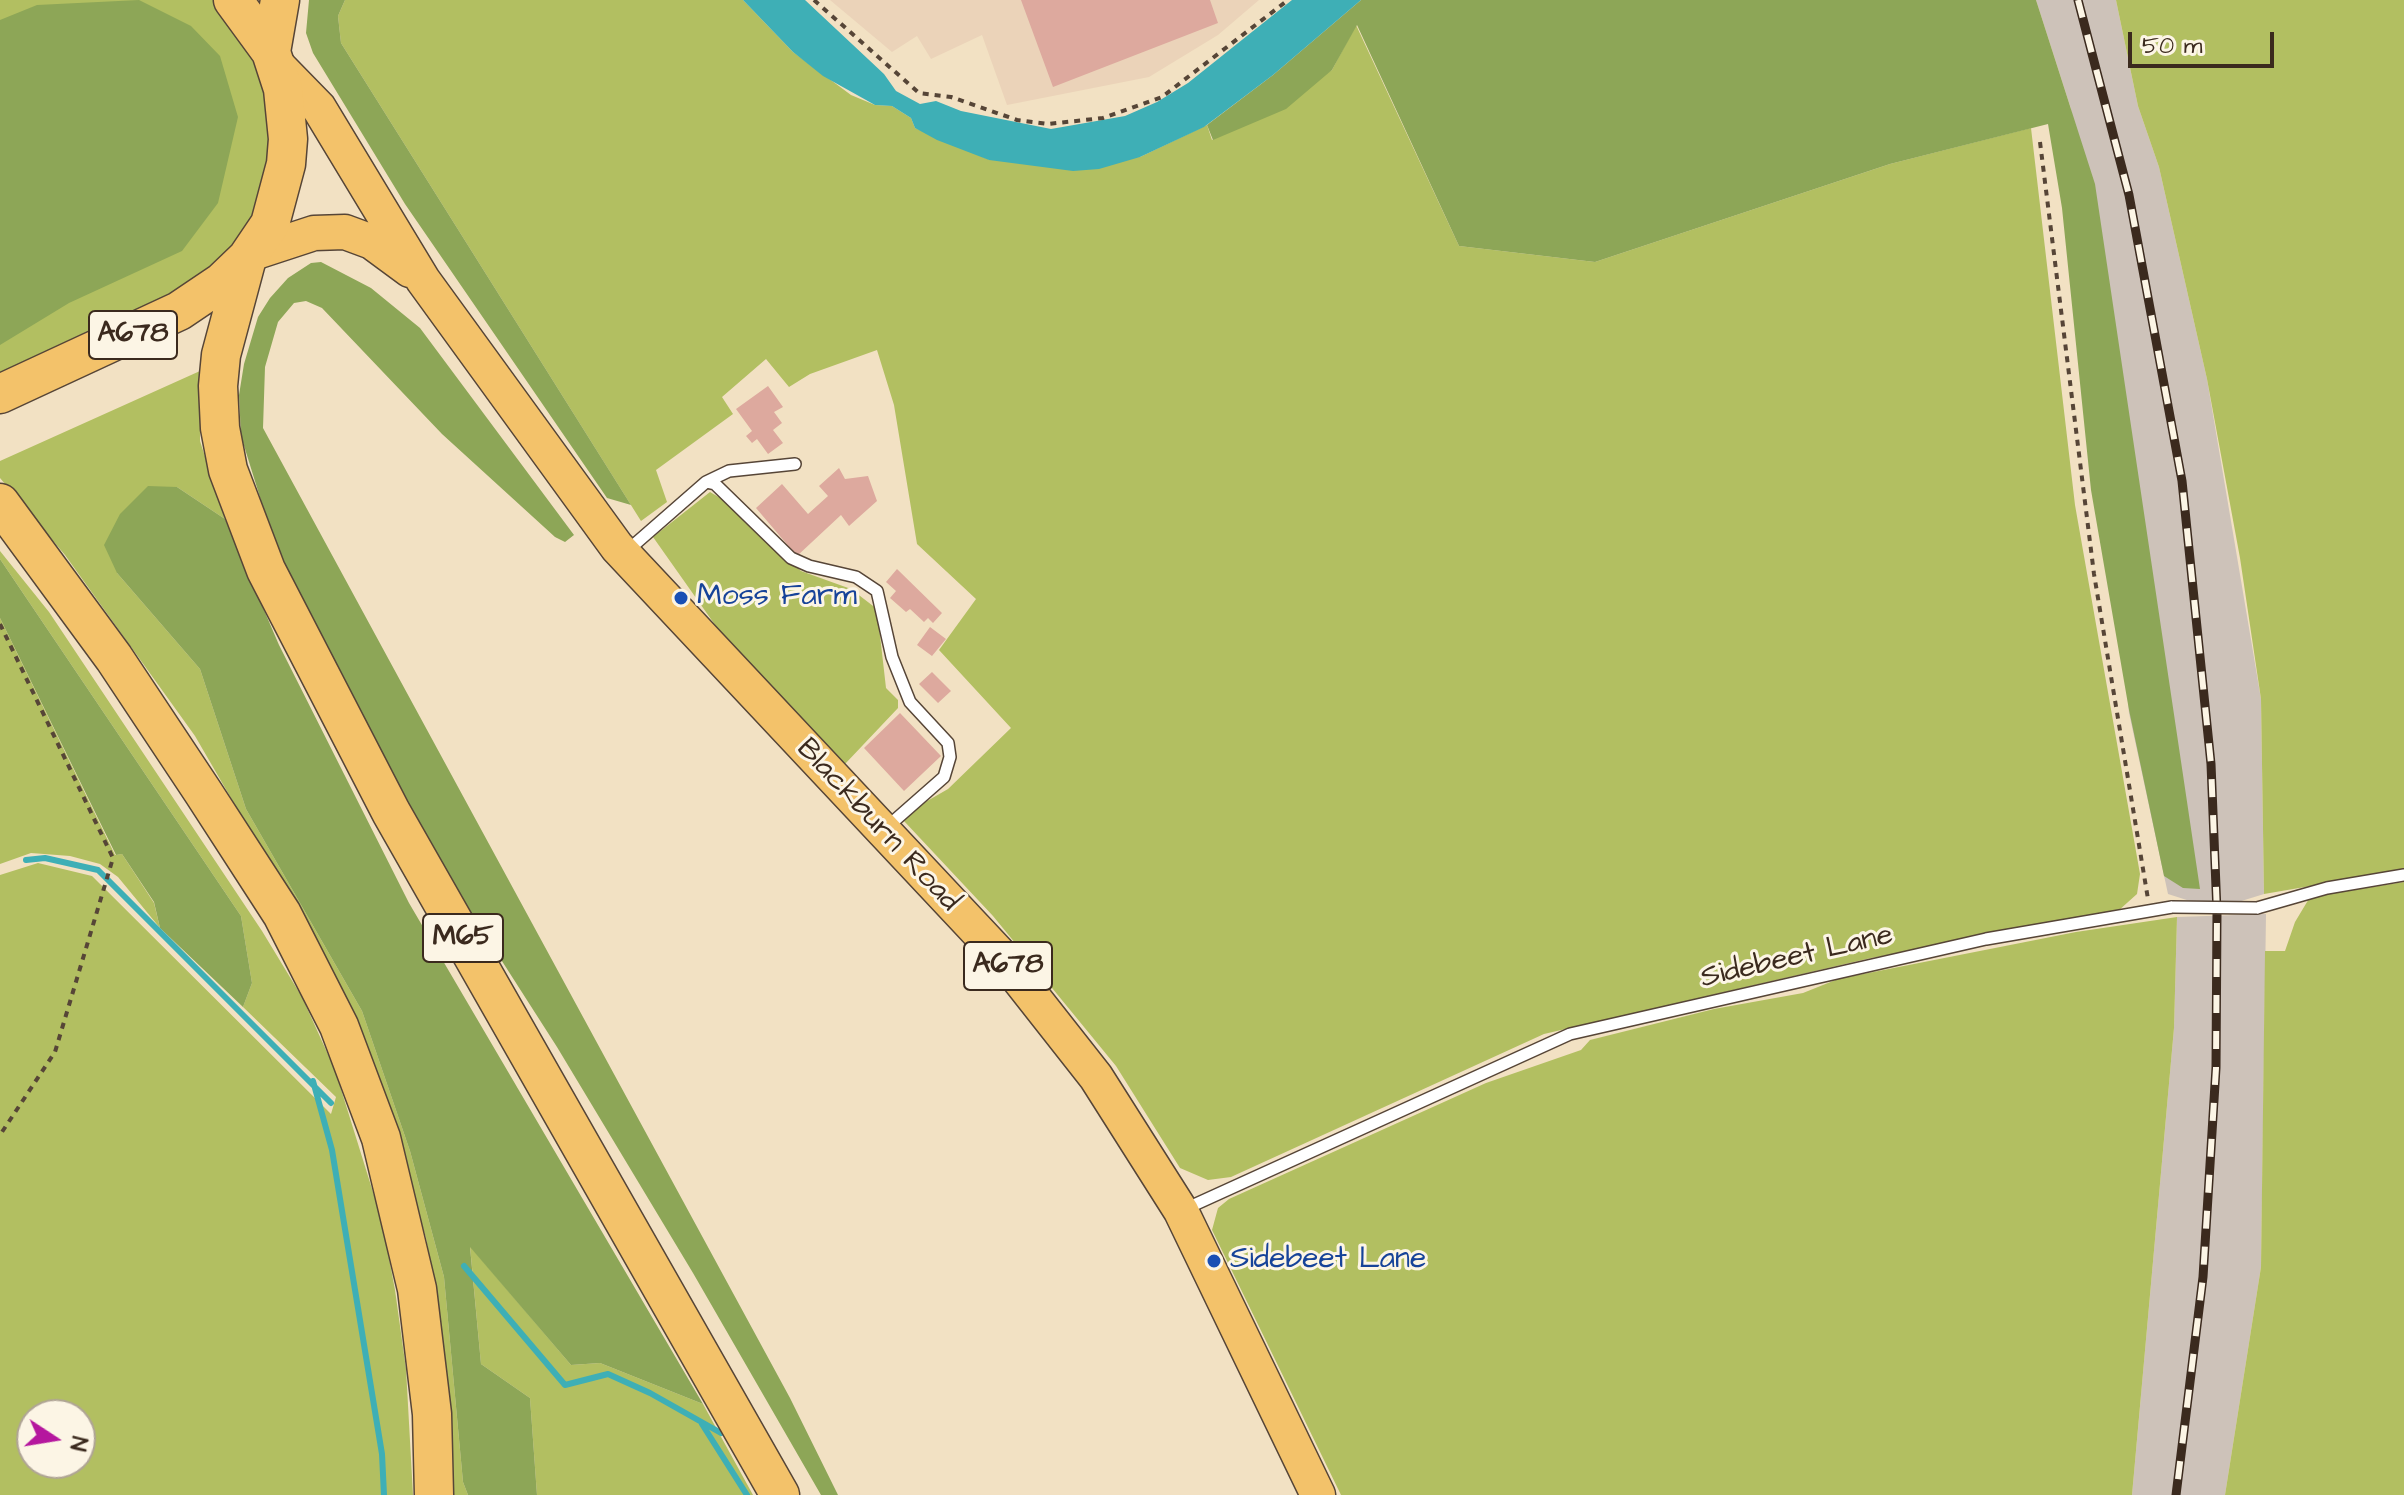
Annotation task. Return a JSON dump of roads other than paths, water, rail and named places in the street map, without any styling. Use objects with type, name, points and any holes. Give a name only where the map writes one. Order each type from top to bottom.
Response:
[{"type":"highway","name":"A678","points":[[0,394],[179,311],[222,282],[250,256],[270,224],[286,164],[286,108],[274,59],[233,0]]},
{"type":"highway","points":[[274,59],[280,0]]},
{"type":"highway","name":"M65","points":[[250,256],[221,355],[220,428],[228,470],[266,570],[391,812],[780,1495]]},
{"type":"highway","points":[[0,503],[77,606],[203,792],[282,914],[339,1026],[381,1138],[417,1289],[432,1414],[434,1495]]},
{"type":"main road","name":"Blackburn Road","points":[[274,59],[319,108],[423,280],[623,554],[1000,955],[1096,1077],[1181,1211],[1318,1495]]},
{"type":"main road","name":"Blackburn Road","points":[[250,256],[314,233],[345,232],[372,242],[423,280]]},
{"type":"lane","points":[[623,554],[706,482],[729,471],[795,464]]},
{"type":"lane","points":[[706,482],[715,484],[734,499],[791,558],[809,566],[856,577],[877,591],[892,657],[910,702],[948,743],[950,757],[944,777],[882,831]]},
{"type":"lane","name":"Sidebeet Lane","points":[[1181,1211],[1570,1034],[1986,939],[2172,907],[2257,908],[2327,888],[2404,875]]},
{"type":"water","points":[[743,0],[805,0],[884,74],[896,91],[920,104],[936,101],[961,111],[1051,129],[1125,116],[1157,102],[1188,83],[1292,0],[1361,0],[1273,75],[1204,127],[1140,157],[1099,169],[1073,171],[989,160],[937,140],[915,128],[911,118],[892,106],[875,105],[823,76],[793,52]]},
{"type":"waterway","points":[[26,860],[45,858],[98,870],[331,1103]]},
{"type":"waterway","points":[[313,1081],[332,1150],[382,1454],[384,1495]]},
{"type":"waterway","points":[[464,1266],[565,1385],[608,1374],[650,1393],[721,1433]]},
{"type":"waterway","points":[[702,1424],[747,1495]]},
{"type":"railway","points":[[2078,0],[2129,195],[2182,481],[2211,764],[2217,912],[2216,1068],[2203,1277],[2176,1495]]},
{"type":"place","name":"Moss Farm","points":[[681,598]]},
{"type":"place","name":"Sidebeet Lane","points":[[1214,1261]]}]
